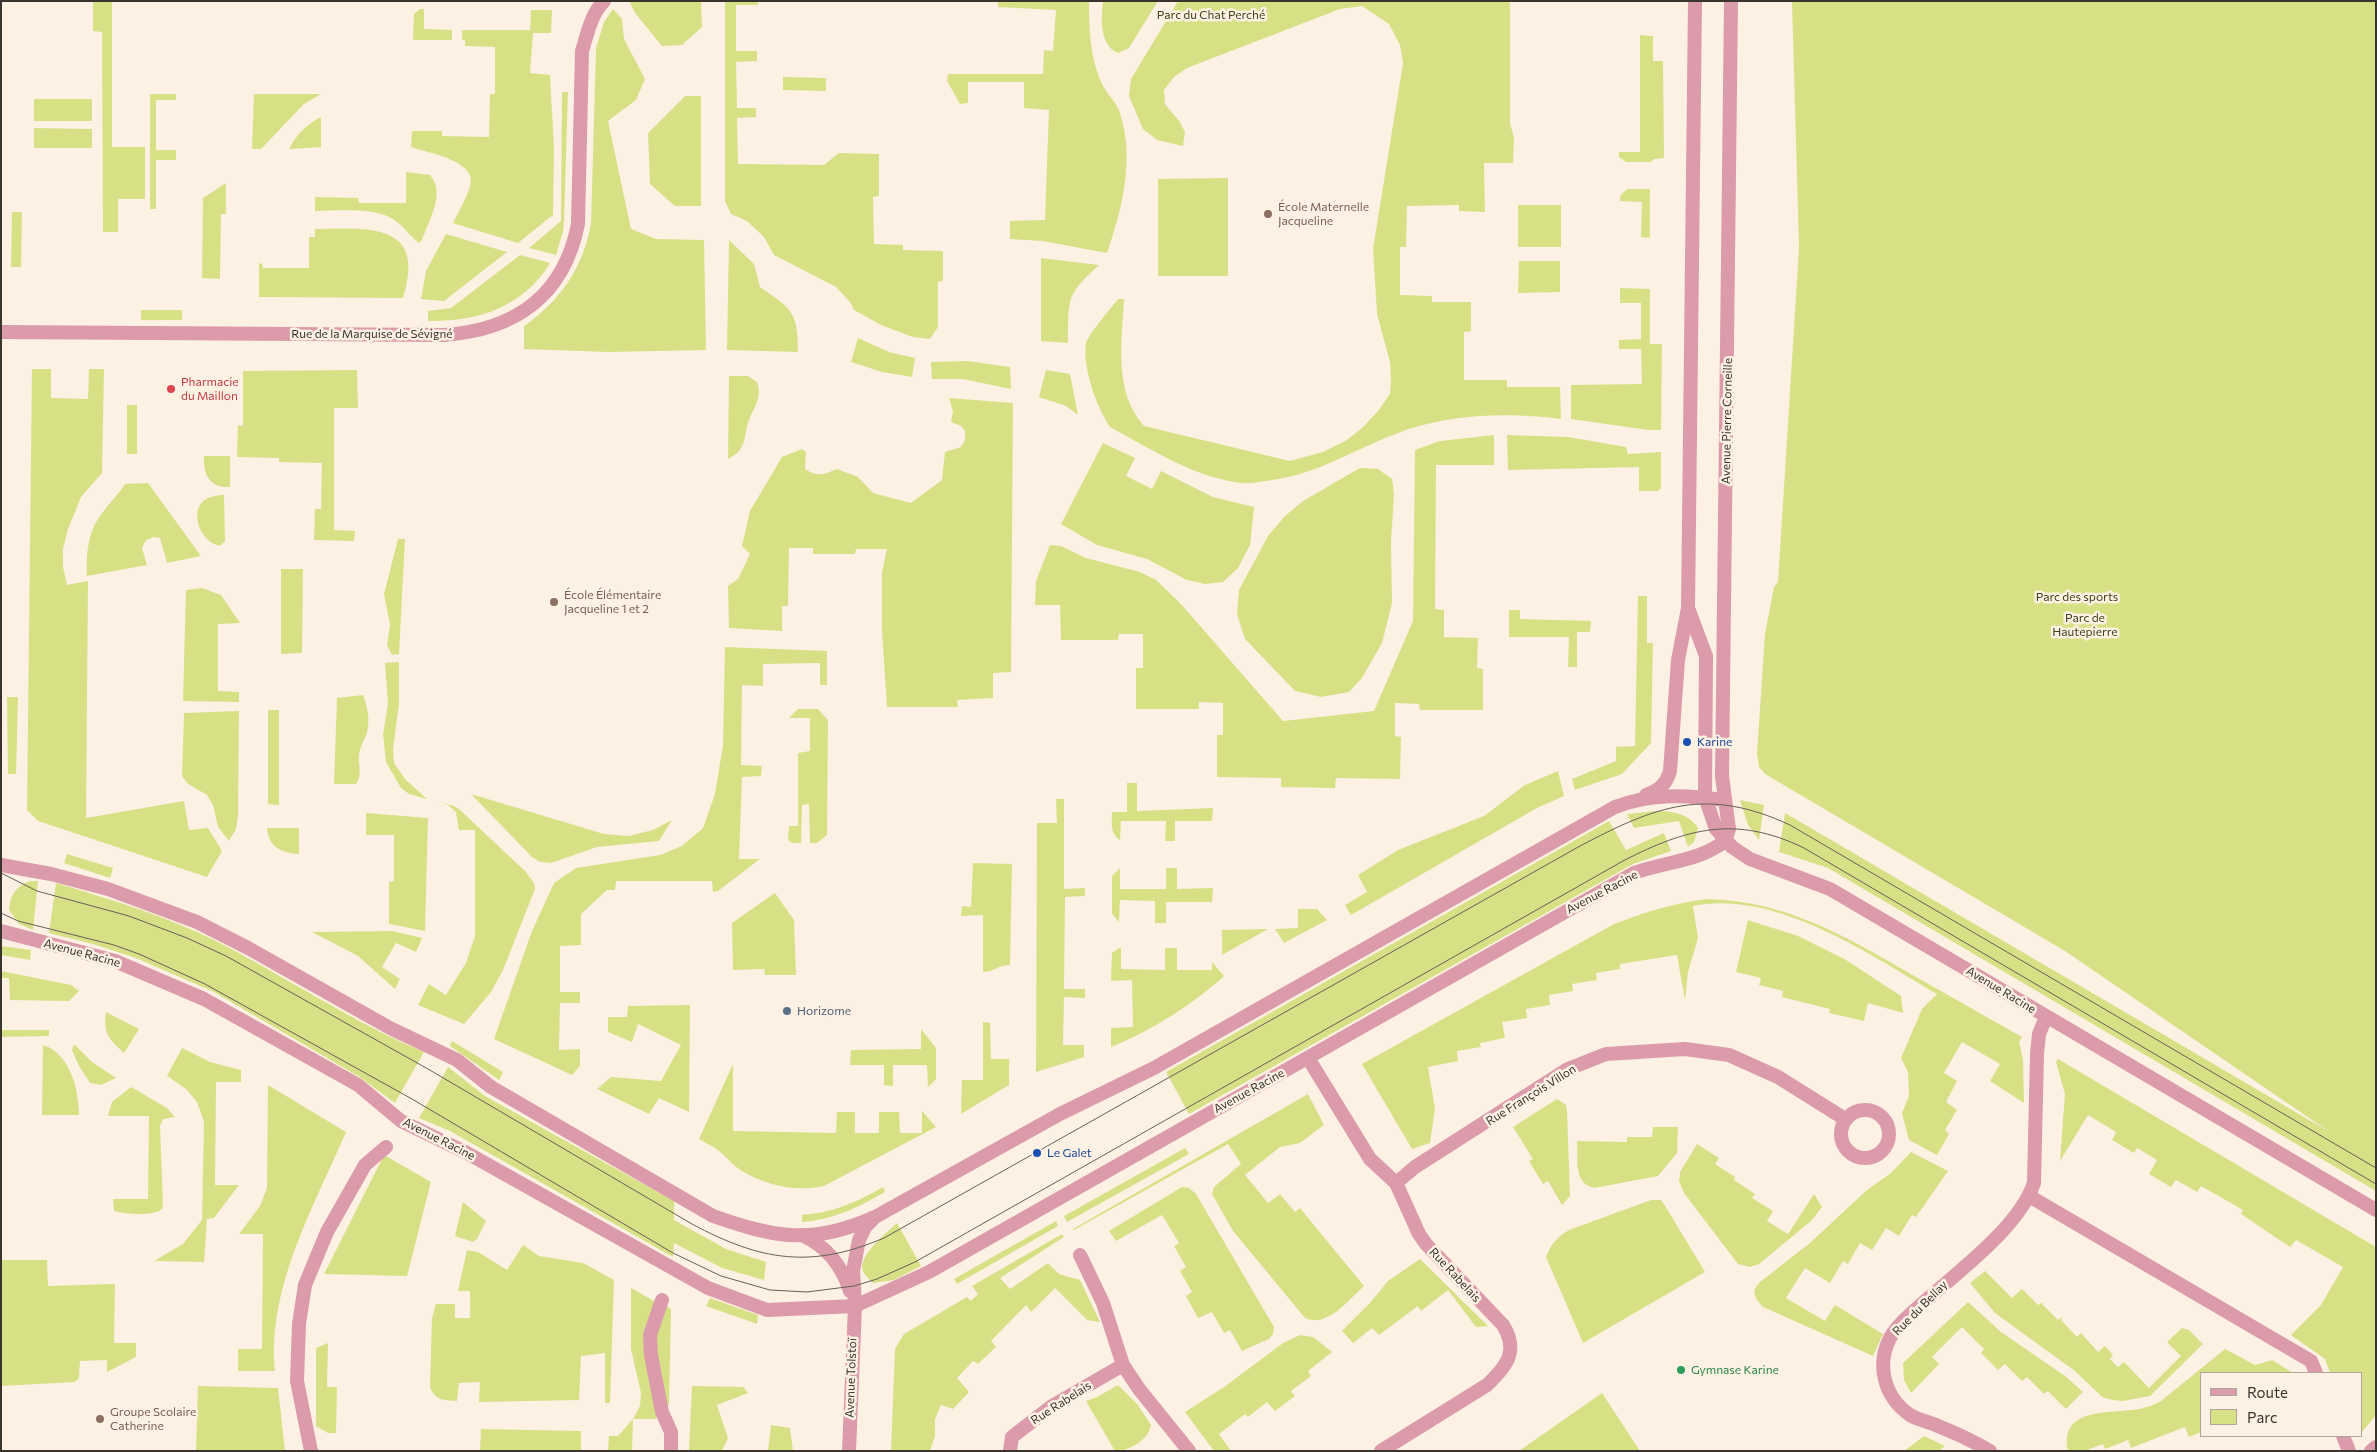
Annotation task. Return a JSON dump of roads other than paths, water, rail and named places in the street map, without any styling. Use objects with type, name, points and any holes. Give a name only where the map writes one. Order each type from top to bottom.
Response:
[{"type":"street","name":"Rue de la Marquise de Sévigné","points":[[1,332],[444,335],[468,334],[512,319],[531,306],[549,289],[563,270],[573,247],[578,224],[582,51],[599,5],[604,1]]},
{"type":"street","points":[[1,864],[108,888],[197,922],[248,948],[390,1028],[457,1060],[492,1088],[714,1216],[749,1228],[804,1236],[835,1232],[875,1217],[1060,1114],[1154,1068],[1615,807],[1653,792],[1667,781],[1672,754],[1678,660],[1688,608],[1695,1]]},
{"type":"street","name":"Avenue Pierre Corneille","points":[[1725,841],[1729,829],[1722,776],[1731,1]]},
{"type":"street","points":[[1688,608],[1706,656],[1706,798],[1716,829],[1725,841]]},
{"type":"street","points":[[1636,799],[1665,796],[1725,800]]},
{"type":"street","name":"Avenue Racine","points":[[1,930],[115,961],[152,975],[204,999],[358,1086],[401,1121],[467,1153],[708,1288],[767,1310],[854,1306],[929,1272],[1628,876],[1654,865],[1707,852],[1725,841],[1741,854],[1760,864],[1811,880],[1830,889],[2376,1210]]},
{"type":"street","name":"Rue du Bellay","points":[[1990,1451],[1970,1439],[1910,1415],[1896,1401],[1889,1390],[1883,1375],[1882,1358],[1891,1336],[2013,1219],[2029,1196],[2034,1183],[2036,1054],[2039,1034],[2046,1017]]},
{"type":"street","name":"Rue François Villon","points":[[1396,1183],[1415,1167],[1568,1069],[1606,1054],[1685,1049],[1728,1055],[1778,1077],[1845,1119]]},
{"type":"street","name":"Rue Rabelais","points":[[1308,1058],[1370,1159],[1396,1183],[1419,1234],[1437,1258],[1503,1325],[1509,1335],[1511,1350],[1508,1360],[1500,1373],[1487,1385],[1381,1451]]},
{"type":"street","points":[[311,1451],[297,1381],[299,1324],[305,1284],[327,1232],[365,1165],[386,1147]]},
{"type":"street","points":[[2029,1196],[2311,1361],[2316,1372]]},
{"type":"street","points":[[854,1306],[853,1271],[856,1250],[865,1227],[875,1217]]},
{"type":"street","points":[[804,1236],[823,1248],[838,1264],[849,1287],[854,1306]]},
{"type":"street","points":[[1080,1255],[1106,1311],[1123,1365],[1139,1389],[1189,1451]]},
{"type":"street","points":[[662,1300],[650,1335],[651,1355],[662,1412],[671,1432],[671,1451]]},
{"type":"street","name":"Avenue Tolstoï","points":[[849,1451],[854,1306]]},
{"type":"street","name":"Rue Rabelais","points":[[1010,1451],[1012,1437],[1052,1406],[1123,1365]]},
{"type":"street","points":[[2343,1437],[2349,1451]]},
{"type":"street","points":[[2372,1451],[2376,1447]]},
{"type":"tram line","points":[[1,873],[37,891],[129,916],[187,938],[226,956],[428,1069],[692,1224],[741,1246],[764,1253],[786,1256],[809,1257],[833,1254],[858,1248],[884,1238],[1580,846],[1633,820],[1658,811],[1682,806],[1707,804],[1732,806],[1760,813],[1790,825],[2376,1168]]},
{"type":"tram line","points":[[1,913],[18,921],[114,945],[139,954],[205,984],[412,1099],[673,1253],[721,1276],[770,1290],[807,1292],[854,1286],[877,1279],[915,1262],[1623,861],[1669,840],[1712,830],[1756,831],[1804,848],[2376,1184]]},
{"type":"place","name":"École Maternelle Jacqueline","points":[[1268,214]]},
{"type":"place","name":"Pharmacie du Maillon","points":[[171,389]]},
{"type":"place","name":"École Élémentaire Jacqueline 1 et 2","points":[[554,602]]},
{"type":"place","name":"Karine","points":[[1687,742]]},
{"type":"place","name":"Horizome","points":[[787,1011]]},
{"type":"place","name":"Le Galet","points":[[1037,1153]]},
{"type":"place","name":"Gymnase Karine","points":[[1681,1370]]},
{"type":"place","name":"Groupe Scolaire Catherine","points":[[100,1419]]},
{"type":"park label","name":"Parc du Chat Perché","points":[[1211,15]]},
{"type":"park label","name":"Parc des sports","points":[[2077,597]]},
{"type":"park label","name":"Parc de Hautepierre","points":[[2085,625]]}]
